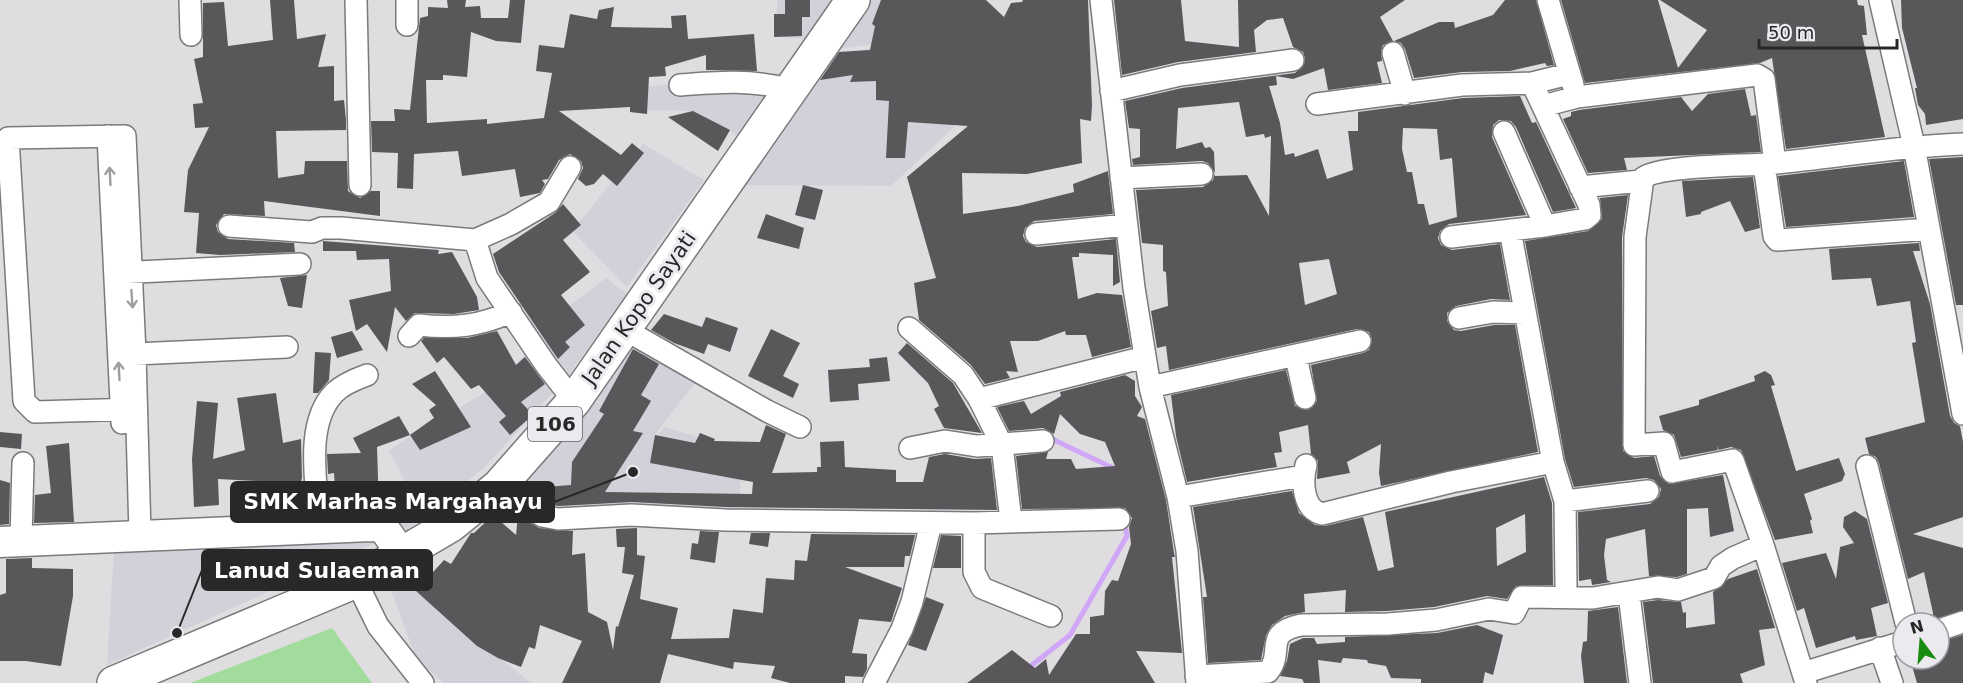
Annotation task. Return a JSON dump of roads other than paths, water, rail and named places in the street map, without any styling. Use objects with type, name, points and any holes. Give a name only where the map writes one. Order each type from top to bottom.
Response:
[{"type":"main road","name":"Jalan Kopo Sayati","points":[[114,683],[356,581],[403,556],[451,525],[499,486],[574,400],[852,0]]},
{"type":"street","points":[[190,0],[191,35]]},
{"type":"street","points":[[356,0],[360,184]]},
{"type":"street","points":[[407,0],[407,25]]},
{"type":"street","points":[[1101,0],[1126,225],[1145,357],[1150,387],[1178,496],[1187,551],[1197,680],[1268,672],[1279,634],[1287,628],[1301,625],[1436,620],[1489,609],[1514,613],[1522,597],[1593,598],[1658,588],[1678,590],[1714,578],[1721,566],[1763,545]]},
{"type":"street","points":[[1548,0],[1577,97]]},
{"type":"street","points":[[1880,0],[1914,146],[1963,414]]},
{"type":"street","points":[[1394,54],[1405,94]]},
{"type":"street","points":[[1111,91],[1180,75],[1293,60]]},
{"type":"street","points":[[1317,104],[1462,85],[1532,83],[1569,74]]},
{"type":"street","points":[[1543,106],[1577,97],[1757,75],[1764,79],[1774,236],[1779,241],[1929,229]]},
{"type":"street","points":[[680,85],[724,81],[773,85],[791,90]]},
{"type":"street","points":[[1451,237],[1545,226],[1589,216],[1590,208],[1532,83]]},
{"type":"street","points":[[1504,132],[1545,226]]},
{"type":"street","points":[[128,409],[35,412],[24,401],[4,137],[116,136],[134,534]]},
{"type":"street","points":[[1580,187],[1641,181],[1652,174],[1914,146],[1963,144]]},
{"type":"street","points":[[229,226],[312,232],[319,228],[341,228],[475,240],[511,224],[549,202],[570,167]]},
{"type":"street","points":[[1121,178],[1202,174]]},
{"type":"street","points":[[1641,181],[1635,237],[1634,445],[1664,443],[1672,472],[1733,460],[1763,545],[1805,678],[1891,645]]},
{"type":"street","points":[[1036,234],[1126,225]]},
{"type":"street","points":[[1510,230],[1553,462],[1565,501],[1566,586]]},
{"type":"street","points":[[475,240],[483,271],[546,365],[574,400]]},
{"type":"street","points":[[122,273],[300,264]]},
{"type":"street","points":[[122,273],[135,354],[128,409]]},
{"type":"street","points":[[409,336],[419,325],[462,328],[511,312]]},
{"type":"street","points":[[1459,318],[1493,312],[1525,313]]},
{"type":"street","points":[[909,328],[963,375],[979,399],[1002,446],[1011,521]]},
{"type":"street","points":[[624,329],[767,411],[800,427]]},
{"type":"street","points":[[1150,387],[1296,357],[1360,341]]},
{"type":"street","points":[[135,354],[286,347]]},
{"type":"street","points":[[979,399],[1145,357]]},
{"type":"street","points":[[1296,357],[1305,398]]},
{"type":"street","points":[[319,529],[315,449],[320,421],[335,393],[367,375]]},
{"type":"street","points":[[910,448],[945,441],[1002,446],[1043,441]]},
{"type":"street","points":[[1178,496],[1305,471],[1309,507],[1322,514],[1451,482],[1553,462]]},
{"type":"street","points":[[23,463],[10,541],[134,534],[383,527],[403,556]]},
{"type":"street","points":[[1867,466],[1903,611]]},
{"type":"street","points":[[499,486],[542,516],[558,519],[631,515],[726,520],[931,523],[1119,519]]},
{"type":"street","points":[[1565,501],[1648,491]]},
{"type":"street","points":[[874,683],[902,629],[912,602],[931,523]]},
{"type":"street","points":[[974,523],[974,572],[982,588],[1051,616]]},
{"type":"street","points":[[356,581],[378,626],[423,683]]},
{"type":"street","points":[[1629,594],[1640,683]]},
{"type":"street","points":[[1880,648],[1892,683]]},
{"type":"waterway","points":[[1052,439],[1115,469]]},
{"type":"waterway","points":[[1027,669],[1070,635],[1127,536],[1124,520]]},
{"type":"place","name":"SMK Marhas Margahayu","points":[[633,472]]},
{"type":"place","name":"Lanud Sulaeman","points":[[177,633]]}]
